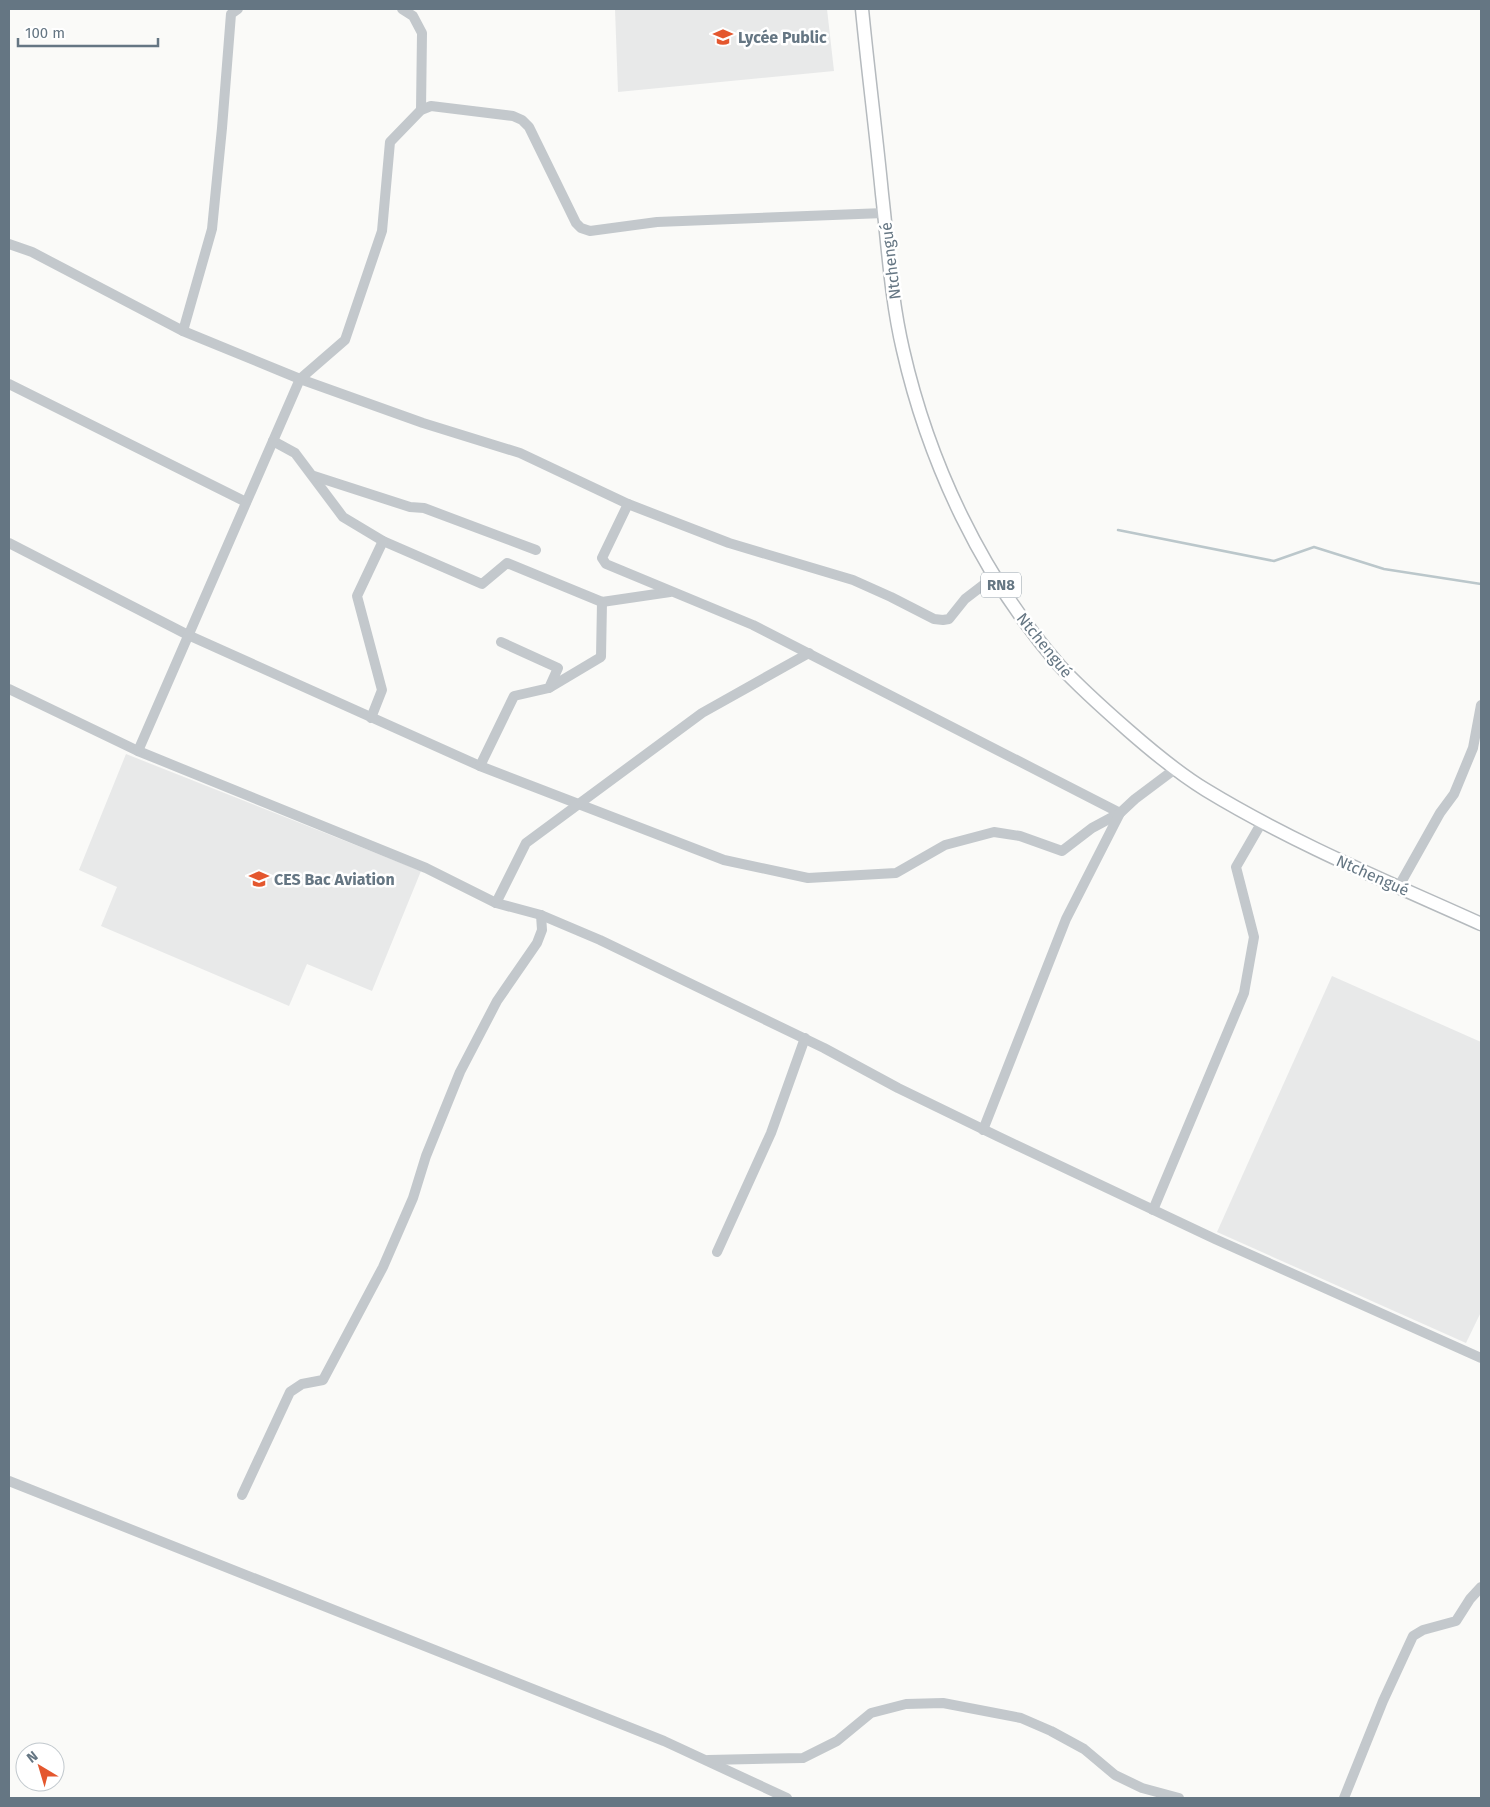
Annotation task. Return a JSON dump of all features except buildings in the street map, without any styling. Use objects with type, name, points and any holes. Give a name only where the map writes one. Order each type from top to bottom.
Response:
[{"type":"main road","name":"Ntchengué","points":[[862,9],[899,331],[915,396],[928,437],[954,500],[995,576],[1029,626],[1072,678],[1118,722],[1175,769],[1204,789],[1262,822],[1322,852],[1481,924]]},
{"type":"street","points":[[183,332],[212,229],[231,14],[238,9]]},
{"type":"street","points":[[402,9],[413,16],[422,33],[421,110]]},
{"type":"street","points":[[138,751],[300,379],[345,340],[382,230],[390,142],[421,110],[431,106],[513,116],[522,120],[529,127],[576,224],[590,231],[657,222],[884,213]]},
{"type":"street","points":[[9,244],[32,252],[183,332],[300,379],[423,423],[520,453],[628,504],[729,543],[853,580],[934,619],[949,619],[965,600],[995,576]]},
{"type":"street","points":[[9,384],[246,502]]},
{"type":"street","points":[[273,441],[295,453],[343,517],[383,541],[482,584],[507,563],[602,602],[671,591]]},
{"type":"street","points":[[314,476],[410,508],[424,508],[536,550]]},
{"type":"street","points":[[628,504],[602,558],[606,564],[753,625],[1120,813]]},
{"type":"street","points":[[371,718],[382,690],[357,596],[383,541]]},
{"type":"street","points":[[9,543],[188,635],[480,766],[724,860],[808,878],[896,873],[945,845],[994,832],[1020,836],[1062,851],[1092,828],[1120,813],[1135,799],[1175,769]]},
{"type":"street","points":[[480,766],[514,696],[549,688],[601,657],[602,602]]},
{"type":"street","points":[[501,642],[558,668],[549,688]]},
{"type":"street","points":[[496,903],[526,843],[702,713],[809,653]]},
{"type":"street","points":[[9,689],[138,751],[426,868],[496,903],[541,915],[600,940],[805,1038],[898,1088],[983,1130],[1153,1210],[1481,1358]]},
{"type":"street","points":[[1398,886],[1440,813],[1454,794],[1473,748],[1481,704]]},
{"type":"street","points":[[983,1130],[1066,920],[1120,813]]},
{"type":"street","points":[[1153,1210],[1244,993],[1254,937],[1236,867],[1262,822]]},
{"type":"street","points":[[242,1496],[290,1392],[302,1384],[323,1380],[383,1267],[413,1198],[426,1156],[460,1072],[497,1001],[536,943],[542,930],[541,915]]},
{"type":"street","points":[[717,1252],[770,1133],[805,1038]]},
{"type":"street","points":[[9,1481],[664,1741],[787,1798]]},
{"type":"street","points":[[1344,1798],[1383,1701],[1414,1636],[1423,1630],[1456,1621],[1470,1599],[1481,1587]]},
{"type":"street","points":[[704,1760],[802,1758],[837,1741],[871,1713],[906,1704],[943,1703],[1021,1718],[1052,1731],[1084,1749],[1116,1775],[1142,1788],[1179,1798]]},
{"type":"shaded area","name":"Lycée Public","points":[[615,9],[827,9],[834,71],[618,92]]},
{"type":"shaded area","name":"CES Bac Aviation","points":[[126,754],[421,871],[372,991],[307,964],[289,1006],[101,926],[117,887],[79,870]]},
{"type":"shaded area","points":[[1332,976],[1481,1042],[1481,1312],[1466,1343],[1217,1232]]},
{"type":"waterway","points":[[1118,530],[1274,561],[1314,547],[1384,569],[1481,584]]},
{"type":"place","name":"Lycée Public","points":[[723,37]]},
{"type":"place","name":"CES Bac Aviation","points":[[259,879]]}]
